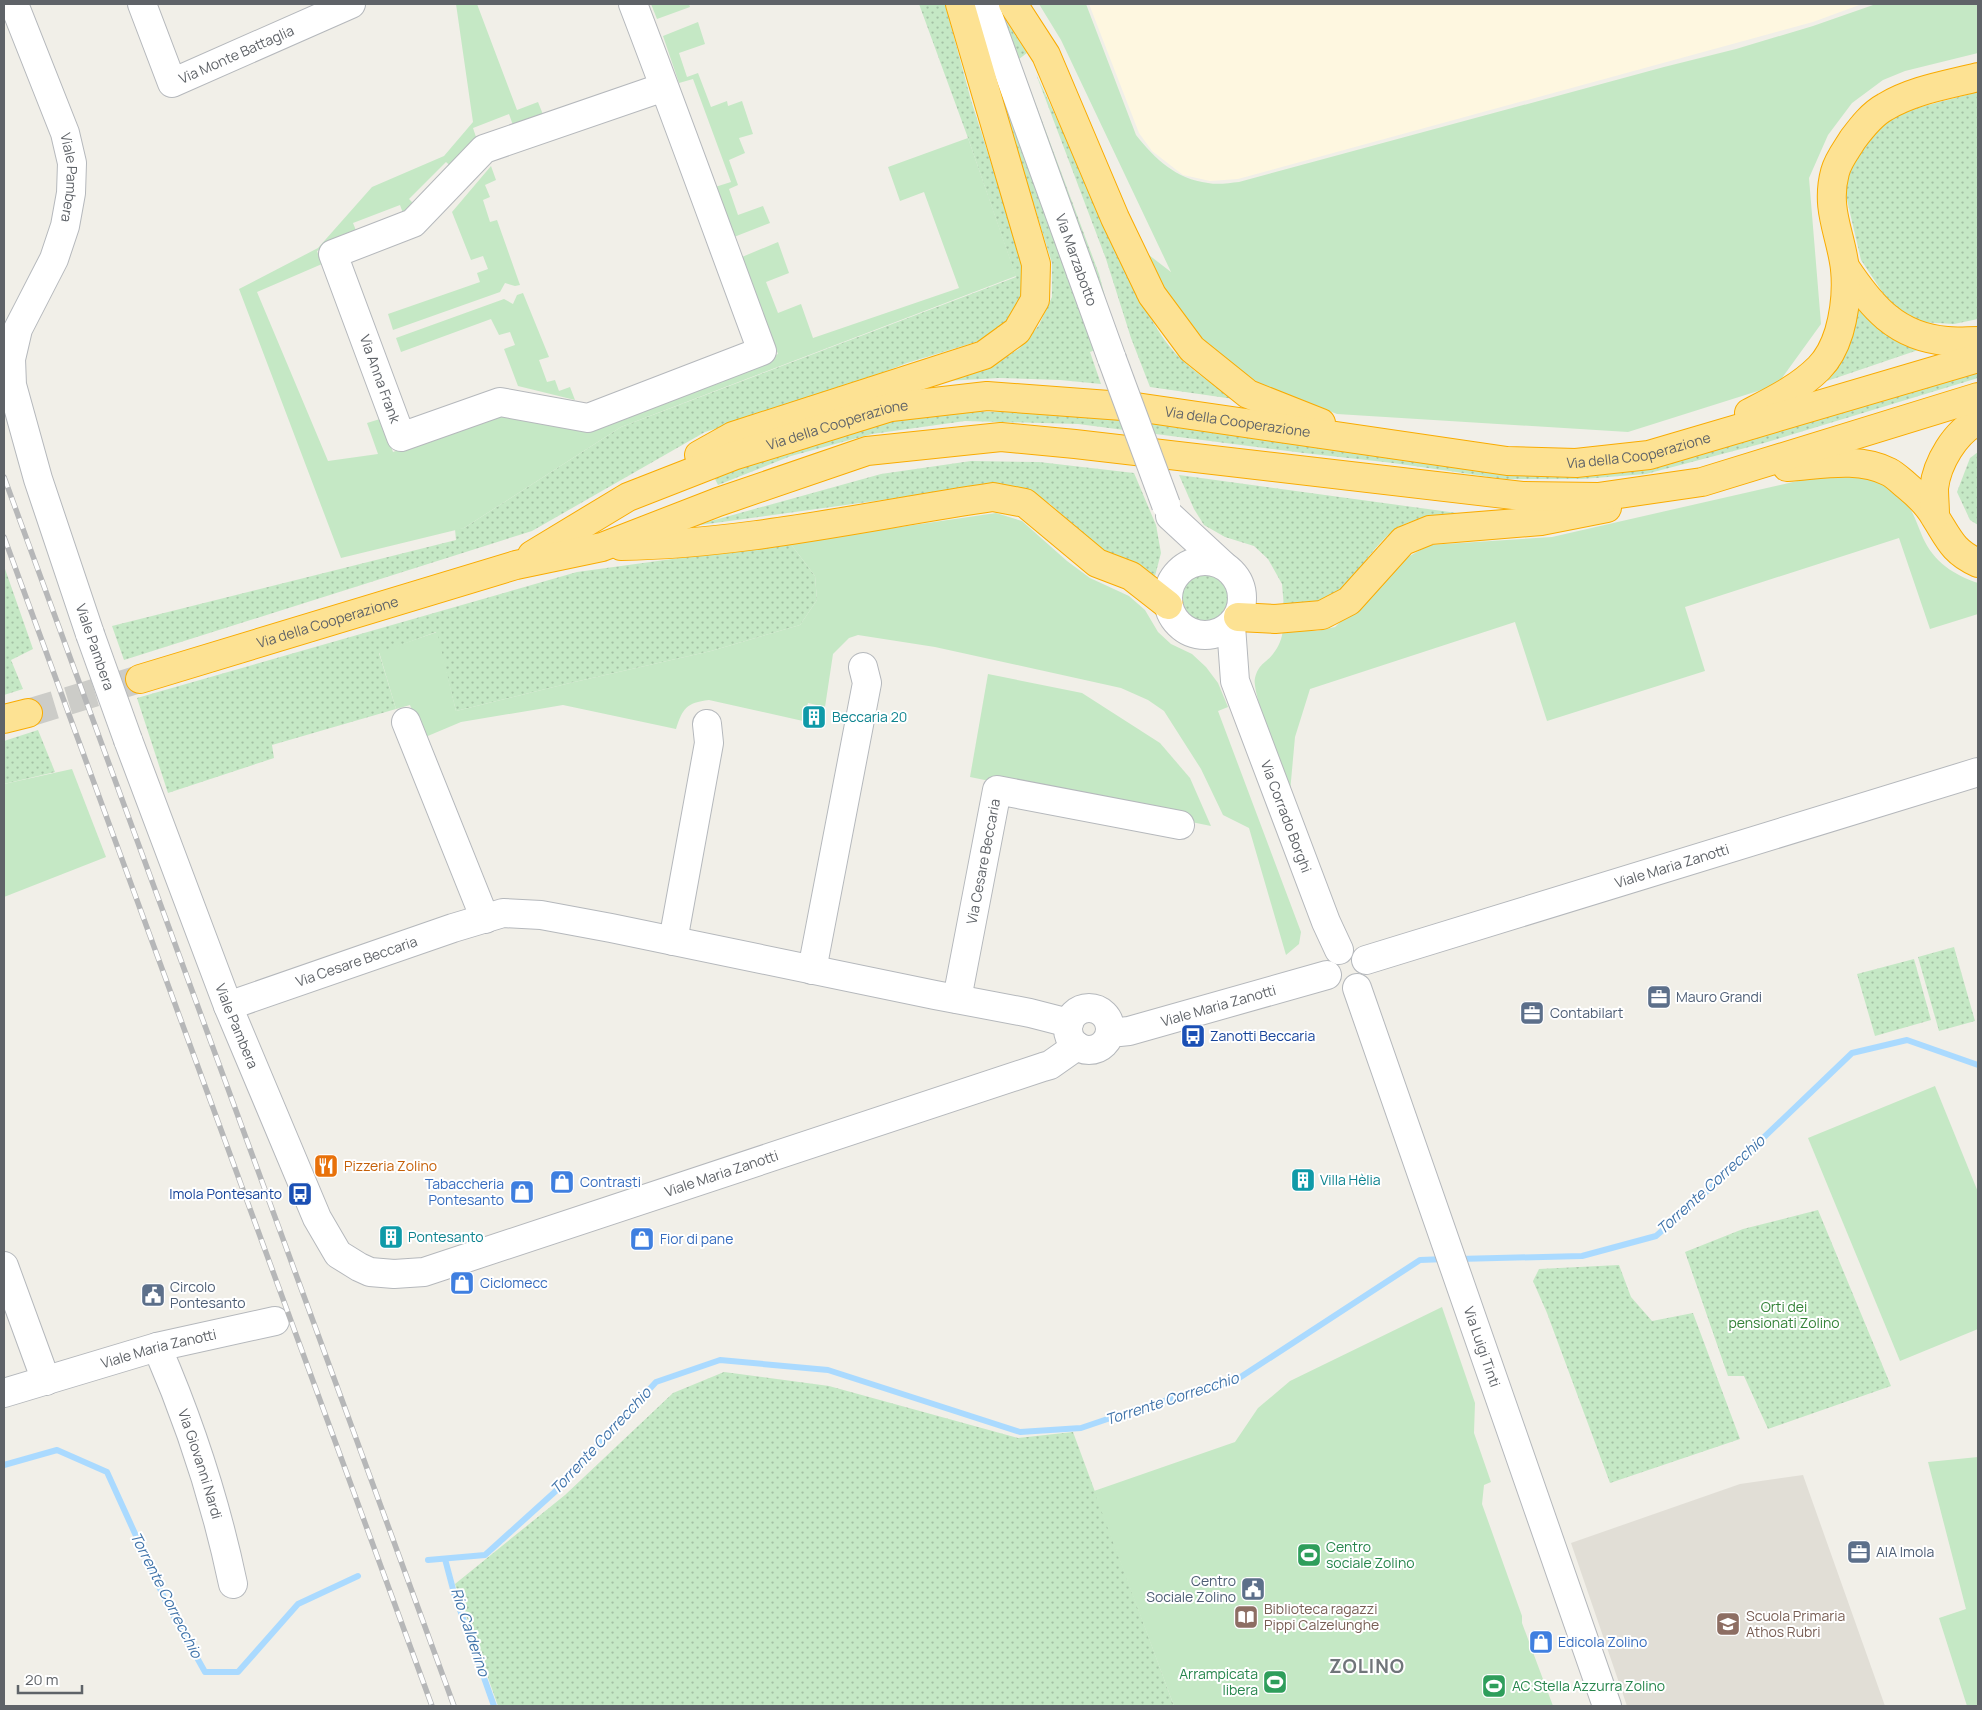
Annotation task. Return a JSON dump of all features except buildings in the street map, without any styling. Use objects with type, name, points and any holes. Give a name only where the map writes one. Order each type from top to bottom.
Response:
[{"type":"highway","points":[[628,497],[733,436],[984,355],[1017,330],[1035,300],[1036,264],[960,4]]},
{"type":"highway","points":[[1013,4],[1046,55],[1115,218],[1152,295],[1192,349],[1248,394],[1317,421],[1380,442]]},
{"type":"highway","points":[[1649,455],[1743,416],[1792,390],[1820,368],[1834,346],[1844,316],[1846,295],[1845,267],[1833,218],[1832,192],[1835,170],[1845,151],[1869,119],[1884,107],[1915,93],[1978,77]]},
{"type":"highway","points":[[1845,267],[1866,299],[1886,318],[1916,335],[1946,342],[1978,341]]},
{"type":"highway","name":"Via della Cooperazione","points":[[516,565],[628,497],[733,456],[891,407],[987,396],[1136,407],[1507,462],[1576,463],[1649,455],[1978,358]]},
{"type":"highway","name":"Via della Cooperazione","points":[[140,679],[516,565],[602,547],[718,502],[867,451],[1000,437],[1522,496],[1598,497],[1696,483],[1978,397]]},
{"type":"highway","points":[[1935,515],[1934,487],[1940,468],[1959,436],[1978,421]]},
{"type":"highway","points":[[1234,621],[1322,615],[1349,601],[1403,541],[1430,530],[1542,521],[1596,512],[1696,483],[1780,468],[1852,462],[1869,464],[1890,472],[1920,496],[1935,515],[1946,538],[1964,557],[1978,563]]},
{"type":"highway","points":[[602,547],[671,546],[755,536],[994,497],[1025,503],[1097,563],[1131,576],[1168,605]]},
{"type":"street","name":"Viale Pambera","points":[[14,4],[65,132],[72,163],[71,193],[65,226],[54,258],[18,329],[11,359],[12,385],[38,479],[90,634],[228,1006],[317,1218],[338,1254],[359,1267]]},
{"type":"street","name":"Via Monte Battaglia","points":[[142,4],[172,83],[351,4]]},
{"type":"street","name":"Via Anna Frank","points":[[633,4],[664,87],[762,351],[588,418],[500,402],[401,437],[333,254],[413,223],[484,149],[664,87]]},
{"type":"street","name":"Via Marzabotto","points":[[984,4],[1168,511],[1176,575]]},
{"type":"street","name":"Via Marzabotto","points":[[1168,511],[1223,565]]},
{"type":"street","points":[[1198,561],[1211,561],[1223,565],[1232,572],[1239,582],[1242,594],[1242,606],[1234,621],[1220,633],[1208,636],[1196,635],[1184,630],[1176,623],[1168,605],[1170,584],[1176,575],[1186,566],[1198,561]]},
{"type":"street","name":"Via Corrado Borghi","points":[[1234,621],[1234,681]]},
{"type":"street","name":"Via Corrado Borghi","points":[[1184,630],[1206,647],[1234,681],[1326,922],[1340,950]]},
{"type":"street","points":[[812,970],[867,683],[863,667]]},
{"type":"street","points":[[406,722],[484,919]]},
{"type":"street","points":[[673,941],[709,743],[707,724]]},
{"type":"street","name":"Viale Maria Zanotti","points":[[1366,960],[1978,772]]},
{"type":"street","name":"Via Cesare Beccaria","points":[[957,999],[997,790],[1180,825]]},
{"type":"street","name":"Via Cesare Beccaria","points":[[228,1006],[453,928],[503,913],[541,916],[673,941],[1030,1013],[1073,1035]]},
{"type":"street","points":[[1350,949],[1357,951],[1366,960],[1368,970],[1366,979],[1357,988],[1342,990],[1335,986],[1327,975],[1329,960],[1340,950],[1350,949]]},
{"type":"street","name":"Viale Maria Zanotti","points":[[359,1267],[370,1272],[394,1274],[424,1272],[1043,1067],[1050,1064],[1073,1035],[1076,1012],[1082,1009],[1092,1008],[1101,1011],[1108,1019],[1110,1033],[1129,1031],[1327,975]]},
{"type":"street","name":"Via Luigi Tinti","points":[[1357,988],[1464,1299],[1608,1706]]},
{"type":"street","points":[[1073,1035],[1092,1050],[1099,1048],[1108,1039],[1110,1033]]},
{"type":"street","points":[[4,1266],[46,1381]]},
{"type":"street","name":"Viale Maria Zanotti","points":[[4,1393],[158,1347],[275,1321]]},
{"type":"street","name":"Via Giovanni Nardi","points":[[158,1347],[173,1382],[204,1473],[233,1584]]},
{"type":"shaded area","points":[[1089,4],[1862,4],[1813,22],[1238,179],[1210,181],[1183,175],[1152,151],[1139,133]]},
{"type":"shaded area","name":"Scuola Primaria Athos Rubri","points":[[1803,1475],[1885,1706],[1627,1706],[1571,1543],[1740,1484]]},
{"type":"green space","points":[[456,4],[477,4],[517,110],[538,102],[544,117],[514,128],[509,114],[473,128],[478,143],[455,170],[446,162],[409,199],[418,208],[404,216],[400,205],[353,223],[357,233],[317,251],[322,264],[257,292],[328,461],[378,454],[367,423],[380,419],[393,452],[498,415],[587,429],[778,354],[742,257],[778,242],[789,273],[766,282],[778,313],[801,304],[813,338],[959,288],[924,192],[900,201],[888,167],[968,138],[1016,276],[621,427],[464,528],[341,558],[239,289],[318,248],[372,187],[444,156],[473,122]]},
{"type":"green space","points":[[651,4],[689,4],[690,7],[657,19]]},
{"type":"green space","points":[[919,4],[945,4],[971,100],[1027,276],[1023,294],[1007,322],[979,341],[907,363],[816,398],[705,432],[532,531],[124,660],[112,626],[456,540],[455,529],[464,528],[621,427],[1016,277]]},
{"type":"green space","points":[[995,4],[1027,53],[1019,59],[1099,274],[1119,349]]},
{"type":"green space","points":[[1039,4],[1086,4],[1136,135],[1167,167],[1196,181],[1216,184],[1239,182],[1736,49],[1813,26],[1876,4],[1978,4],[1978,53],[1905,71],[1883,80],[1852,103],[1828,135],[1809,178],[1821,324],[1777,385],[1628,432],[1337,414],[1260,384],[1201,341],[1164,291],[1145,252],[1171,272],[1061,40]]},
{"type":"green space","points":[[698,22],[705,44],[679,53],[687,77],[698,73],[711,107],[727,101],[728,106],[742,101],[753,134],[739,138],[745,153],[729,160],[738,185],[729,189],[738,215],[763,206],[770,223],[734,237],[715,187],[731,182],[693,79],[679,83],[663,36]]},
{"type":"green space","points":[[986,51],[1095,350],[1090,352],[1101,384],[1060,380],[999,378],[946,381],[990,366],[1019,349],[1039,325],[1052,297],[1052,263]]},
{"type":"green space","points":[[1036,74],[1143,304],[1154,323],[1170,347],[1182,360],[1203,378],[1234,399],[1150,387],[1131,338],[1106,259]]},
{"type":"green space","points":[[1978,92],[1978,319],[1954,324],[1920,322],[1889,302],[1861,260],[1844,187],[1854,161],[1876,132],[1890,119],[1913,109]]},
{"type":"green space","points":[[491,166],[496,180],[485,185],[490,197],[483,200],[490,222],[497,220],[520,285],[515,286],[505,283],[500,292],[393,330],[388,314],[480,282],[477,273],[488,269],[483,256],[471,260],[452,212]]},
{"type":"green space","points":[[523,293],[549,357],[539,360],[547,382],[555,380],[559,391],[570,387],[575,400],[518,386],[504,349],[515,345],[510,332],[499,335],[491,319],[401,352],[396,338],[504,299],[513,304],[517,295]]},
{"type":"green space","points":[[1856,300],[1927,347],[1827,381],[1848,338]]},
{"type":"green space","points":[[1978,368],[1978,378],[1764,443],[1646,474],[1582,479],[1505,479],[1393,463],[1078,424],[965,421],[872,434],[791,456],[718,485],[714,477],[870,425],[964,411],[1079,414],[1582,470]]},
{"type":"green space","points":[[1978,452],[1978,525],[1970,520],[1957,492],[1970,458]]},
{"type":"green space","points":[[971,461],[1039,462],[1134,473],[1156,525],[1161,553],[1155,576],[1101,550],[1050,504],[1029,490],[991,485],[693,526],[881,474]]},
{"type":"green space","points":[[1850,473],[1883,482],[1899,493],[1910,509],[1923,538],[1939,561],[1953,572],[1978,583],[1978,614],[1930,629],[1899,538],[1685,607],[1705,671],[1547,721],[1515,622],[1310,689],[1295,737],[1290,792],[1268,733],[1258,699],[1255,678],[1258,669],[1277,648],[1283,629],[1317,631],[1335,627],[1408,557],[1429,545],[1552,537],[1806,479]]},
{"type":"green space","points":[[1179,475],[1457,513],[1423,518],[1400,527],[1381,542],[1338,592],[1318,601],[1284,607],[1282,584],[1268,559],[1254,546],[1225,537],[1204,525],[1194,509]]},
{"type":"green space","points":[[996,513],[1022,521],[1067,561],[1090,578],[1129,596],[1145,610],[1158,632],[1171,644],[1192,654],[1206,667],[1218,683],[1228,707],[1218,711],[1301,932],[1299,944],[1286,955],[1249,828],[1223,815],[1201,769],[1164,711],[1148,700],[1121,688],[935,647],[858,635],[849,638],[833,654],[825,707],[808,703],[803,721],[709,700],[695,703],[686,708],[676,729],[563,705],[461,722],[423,738],[410,705],[396,709],[379,652],[437,632],[456,711],[711,651],[800,625],[817,600],[815,576],[790,543]]},
{"type":"green space","points":[[790,543],[815,576],[817,600],[800,625],[711,651],[456,711],[436,632],[379,653],[396,709],[272,745],[274,758],[168,793],[137,698],[577,572]]},
{"type":"green space","points":[[4,566],[33,649],[11,660],[23,689],[4,695]]},
{"type":"green space","points":[[1204,575],[1213,577],[1221,582],[1226,590],[1228,599],[1226,608],[1221,616],[1213,621],[1204,623],[1195,621],[1187,616],[1182,608],[1180,599],[1182,590],[1187,582],[1195,577]]},
{"type":"green space","points":[[988,674],[1082,693],[1160,743],[1190,778],[1211,826],[970,777]]},
{"type":"green space","points":[[38,730],[55,772],[4,784],[4,741]]},
{"type":"green space","points":[[72,769],[106,857],[4,897],[4,784]]},
{"type":"green space","points":[[1954,947],[1975,1021],[1939,1031],[1918,957]]},
{"type":"green space","points":[[1914,959],[1931,1020],[1875,1036],[1857,974]]},
{"type":"green space","points":[[1935,1086],[1978,1192],[1978,1329],[1900,1361],[1808,1138]]},
{"type":"green space","name":"Orti dei pensionati Zolino","points":[[1818,1210],[1891,1386],[1768,1429],[1744,1376],[1728,1376],[1685,1252],[1743,1229]]},
{"type":"green space","name":"Orti dei pensionati Zolino","points":[[1619,1265],[1631,1297],[1652,1321],[1693,1313],[1740,1439],[1610,1483],[1547,1313],[1533,1281],[1539,1269]]},
{"type":"green space","name":"Centro sociale Zolino","points":[[1442,1307],[1475,1403],[1474,1433],[1491,1482],[1484,1485],[1482,1504],[1522,1616],[1522,1623],[1553,1706],[1174,1706],[1094,1491],[1235,1442],[1258,1408],[1290,1381]]},
{"type":"green space","points":[[724,1372],[829,1386],[1018,1438],[1073,1432],[1174,1706],[498,1706],[455,1584],[565,1495],[673,1393]]},
{"type":"green space","points":[[1978,1457],[1978,1706],[1967,1706],[1939,1618],[1966,1609],[1928,1462]]},
{"type":"waterway","name":"Torrente Correcchio","points":[[1458,1259],[1582,1256],[1656,1236],[1714,1185],[1852,1053],[1907,1040],[1978,1065]]},
{"type":"waterway","name":"Torrente Correcchio","points":[[428,1560],[485,1555],[558,1489],[656,1382],[720,1360],[828,1370],[1020,1432],[1081,1428],[1134,1410],[1236,1380],[1420,1260],[1446,1259]]},
{"type":"waterway","name":"Torrente Correcchio","points":[[4,1465],[57,1450],[107,1472],[167,1604],[205,1672],[238,1672],[298,1604],[358,1576]]},
{"type":"waterway","name":"Rio Calderino","points":[[445,1559],[454,1593],[494,1706]]},
{"type":"tunnel","points":[[28,713],[140,679]]},
{"type":"railway","points":[[4,477],[454,1706]]},
{"type":"railway","points":[[4,537],[432,1706]]},
{"type":"place","name":"Beccaria 20","points":[[814,717]]},
{"type":"place","name":"Mauro Grandi","points":[[1659,997]]},
{"type":"place","name":"Contabilart","points":[[1532,1013]]},
{"type":"place","name":"Zanotti Beccaria","points":[[1193,1036]]},
{"type":"place","name":"Pizzeria Zolino","points":[[326,1166]]},
{"type":"place","name":"Villa Hèlia","points":[[1303,1180]]},
{"type":"place","name":"Contrasti","points":[[562,1182]]},
{"type":"place","name":"Tabaccheria Pontesanto","points":[[522,1192]]},
{"type":"place","name":"Imola Pontesanto","points":[[300,1194]]},
{"type":"place","name":"Pontesanto","points":[[391,1237]]},
{"type":"place","name":"Fior di pane","points":[[642,1239]]},
{"type":"place","name":"Ciclomecc","points":[[462,1283]]},
{"type":"place","name":"Circolo Pontesanto","points":[[153,1295]]},
{"type":"place","name":"AIA Imola","points":[[1859,1552]]},
{"type":"place","name":"Centro sociale Zolino","points":[[1309,1555]]},
{"type":"place","name":"Centro Sociale Zolino","points":[[1253,1589]]},
{"type":"place","name":"Biblioteca ragazzi Pippi Calzelunghe","points":[[1246,1617]]},
{"type":"place","name":"Scuola Primaria Athos Rubri","points":[[1728,1624]]},
{"type":"place","name":"Edicola Zolino","points":[[1541,1642]]},
{"type":"place","name":"Arrampicata libera","points":[[1275,1682]]},
{"type":"place","name":"AC Stella Azzurra Zolino","points":[[1494,1686]]},
{"type":"district","name":"ZOLINO","points":[[1367,1666]]}]
